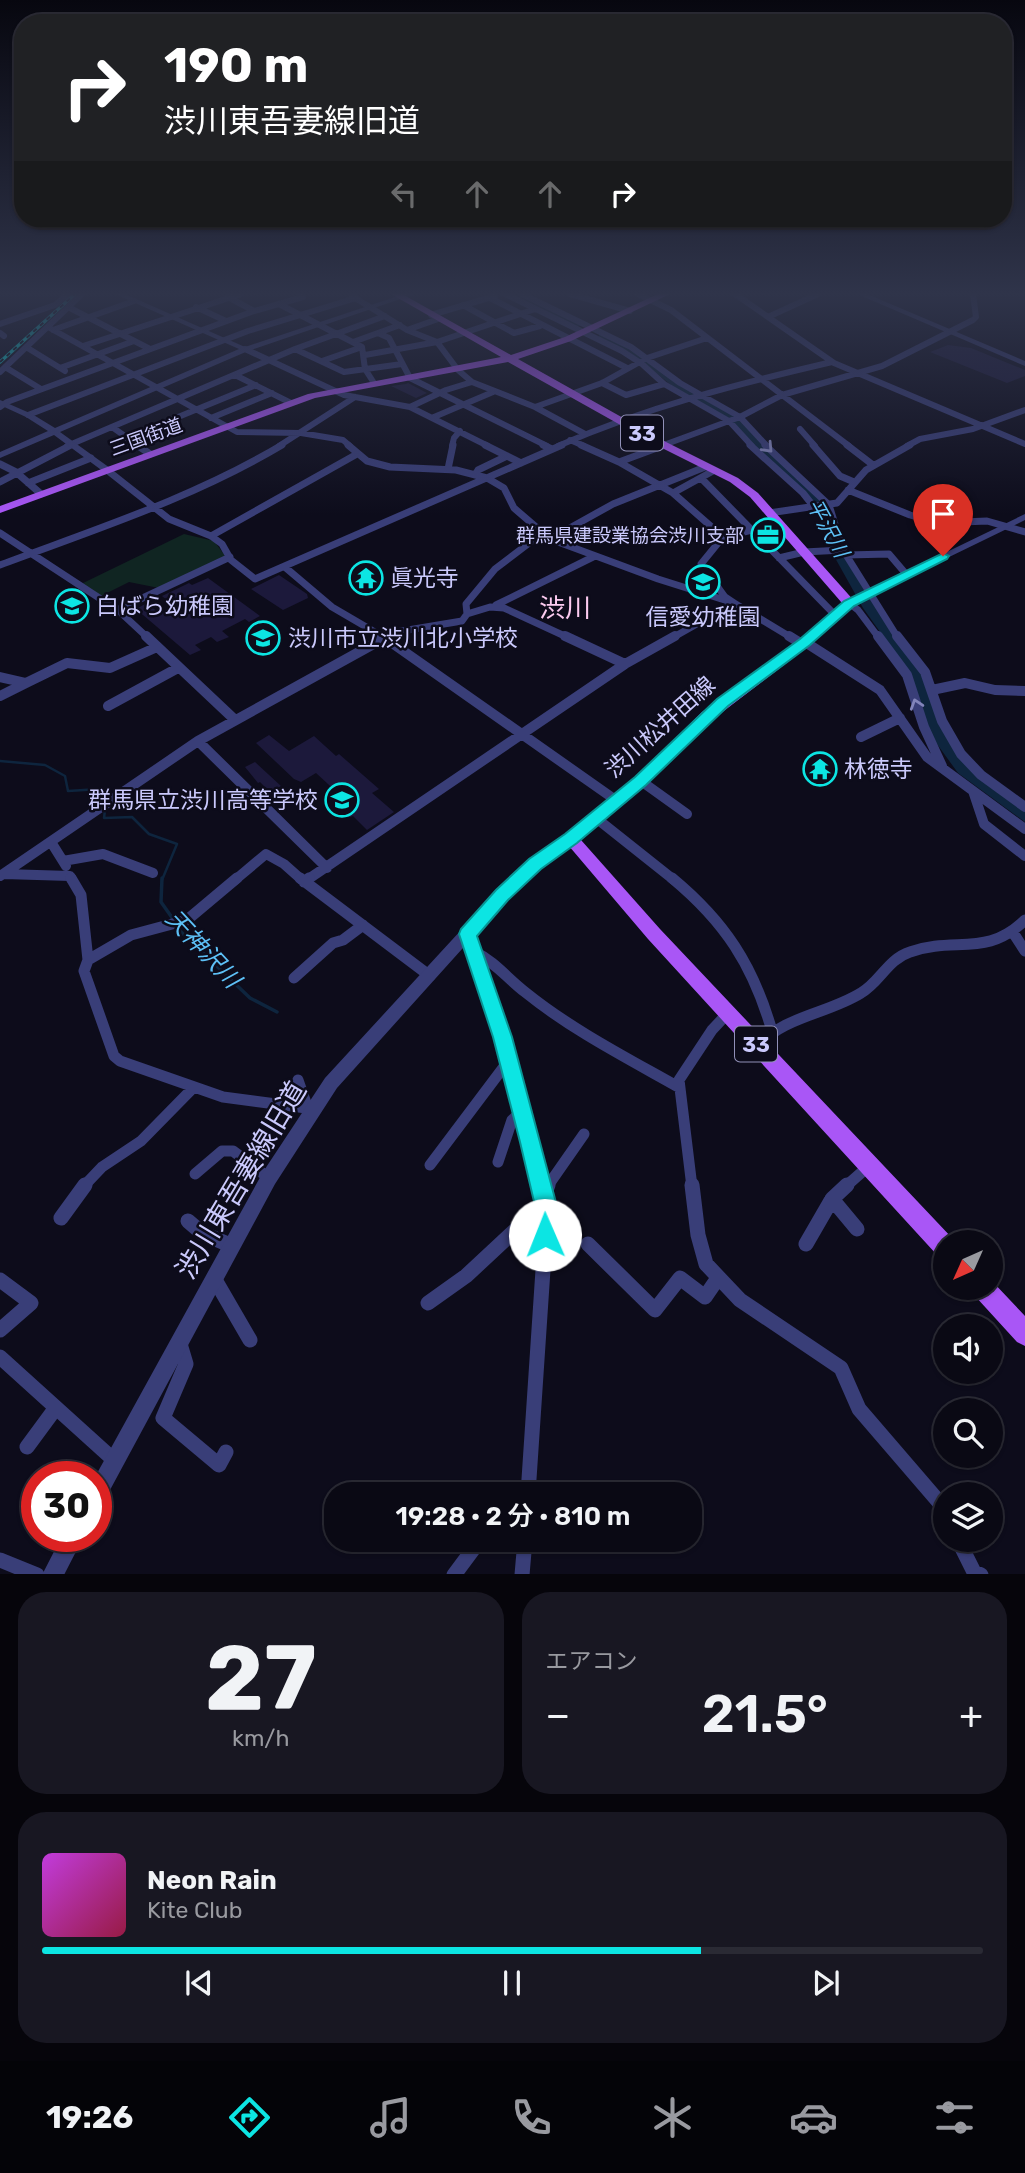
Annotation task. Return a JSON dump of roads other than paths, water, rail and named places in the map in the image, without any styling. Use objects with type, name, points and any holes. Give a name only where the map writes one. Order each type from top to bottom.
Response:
[{"type":"main road","name":"三国街道","points":[[0,510],[333,390],[470,367]]},
{"type":"main road","name":"33","points":[[524,367],[741,485],[853,601]]},
{"type":"main road","name":"渋川松井田線","points":[[571,839],[641,781],[707,716],[804,643],[853,601]]},
{"type":"main road","name":"33","points":[[571,839],[727,1014],[933,1234]]},
{"type":"main road","points":[[994,1300],[1025,1334]]},
{"type":"street","points":[[2,404],[100,367]]},
{"type":"street","points":[[120,367],[237,432],[301,433],[343,440],[367,461],[390,467],[448,469],[487,478],[504,488],[514,508],[550,539],[593,557],[734,603],[880,690],[927,757],[1025,829]]},
{"type":"street","points":[[29,415],[150,367]]},
{"type":"street","points":[[0,455],[202,367]]},
{"type":"street","points":[[0,482],[72,444],[252,367]]},
{"type":"street","points":[[285,367],[355,397],[410,407],[521,463]]},
{"type":"street","points":[[335,367],[344,372],[376,367]]},
{"type":"street","points":[[404,367],[411,378],[552,449]]},
{"type":"street","points":[[456,367],[472,383],[535,407],[585,434]]},
{"type":"street","points":[[650,367],[664,384],[696,397],[734,419],[816,490],[828,505],[843,552],[888,625],[926,672],[942,721],[961,754],[981,775],[1025,807]]},
{"type":"street","points":[[656,367],[696,397],[734,419],[762,458],[816,507]]},
{"type":"street","points":[[744,367],[873,465]]},
{"type":"street","points":[[2,404],[29,415],[54,430],[169,519],[211,536],[255,579],[618,420],[757,378],[806,367]]},
{"type":"street","points":[[845,367],[1025,444]]},
{"type":"street","points":[[619,462],[734,419],[782,395],[878,367]]},
{"type":"street","points":[[60,368],[74,377]]},
{"type":"street","points":[[535,407],[602,383],[627,368]]},
{"type":"street","points":[[3,369],[41,389]]},
{"type":"street","points":[[365,369],[374,383]]},
{"type":"street","points":[[235,375],[291,403]]},
{"type":"street","points":[[410,407],[441,392],[472,383]]},
{"type":"street","points":[[602,383],[626,395],[664,384]]},
{"type":"street","points":[[127,438],[256,385]]},
{"type":"street","points":[[434,417],[493,392]]},
{"type":"street","points":[[211,418],[272,393]]},
{"type":"street","points":[[0,565],[154,507],[238,471],[355,397]]},
{"type":"street","points":[[769,513],[837,503],[873,465],[920,439],[982,426],[1024,411]]},
{"type":"street","points":[[112,427],[150,454]]},
{"type":"street","points":[[800,429],[840,476],[855,482]]},
{"type":"street","points":[[448,469],[454,438],[460,431]]},
{"type":"street","points":[[570,440],[663,486],[723,537]]},
{"type":"street","points":[[211,536],[357,454]]},
{"type":"street","points":[[475,475],[478,470],[507,456]]},
{"type":"street","points":[[28,483],[91,458]]},
{"type":"street","points":[[0,464],[16,472],[41,494]]},
{"type":"street","points":[[673,493],[701,478],[709,469]]},
{"type":"street","points":[[550,539],[613,504],[709,469]]},
{"type":"street","points":[[701,478],[836,616]]},
{"type":"street","points":[[848,490],[910,515],[938,523],[987,521],[1025,532]]},
{"type":"street","points":[[942,767],[924,727],[907,675],[853,601],[1025,517]]},
{"type":"street","points":[[734,603],[701,564],[723,537],[752,530]]},
{"type":"street","points":[[0,533],[117,610],[234,719]]},
{"type":"street","points":[[467,614],[466,604],[495,569],[541,534]]},
{"type":"street","points":[[779,558],[829,550],[888,554],[906,574]]},
{"type":"street","points":[[117,610],[230,557]]},
{"type":"street","points":[[2,875],[198,741],[384,638],[396,632],[462,621],[467,614],[496,606],[593,557]]},
{"type":"street","points":[[285,568],[318,599],[350,623],[384,638],[617,801]]},
{"type":"street","points":[[304,883],[625,664],[734,603]]},
{"type":"street","points":[[496,606],[625,664]]},
{"type":"street","points":[[0,696],[67,663],[110,668],[157,647]]},
{"type":"street","points":[[108,706],[176,669],[181,669]]},
{"type":"street","points":[[0,677],[26,683]]},
{"type":"street","points":[[932,690],[965,683],[995,690],[1025,691]]},
{"type":"street","points":[[861,737],[900,718]]},
{"type":"street","points":[[198,741],[327,868]]},
{"type":"street","points":[[641,781],[687,814]]},
{"type":"street","points":[[973,791],[984,824],[1025,856]]},
{"type":"street","points":[[596,818],[670,875],[718,920],[744,956],[766,1000],[772,1031]]},
{"type":"street","name":"渋川東吾妻線旧道","points":[[112,1467],[269,1178],[338,1075],[502,895],[535,864],[571,839]]},
{"type":"street","points":[[51,842],[81,895],[88,960],[84,971],[114,1056],[120,1061],[223,1097],[314,1109]]},
{"type":"street","points":[[63,860],[103,854],[153,873]]},
{"type":"street","points":[[88,960],[131,935],[179,924],[206,905],[266,854],[284,864],[304,883],[430,976]]},
{"type":"street","points":[[2,875],[70,876]]},
{"type":"street","points":[[757,1046],[772,1031],[866,991],[903,953],[944,943],[975,946],[989,944],[1014,934],[1025,920]]},
{"type":"street","points":[[294,978],[333,943],[343,940],[363,925]]},
{"type":"street","points":[[468,934],[509,1060],[547,1210],[529,1482]]},
{"type":"street","points":[[1014,934],[1025,951]]},
{"type":"street","points":[[475,952],[491,960],[524,992],[600,1043],[680,1088]]},
{"type":"street","points":[[727,1014],[712,1030],[679,1080],[698,1235],[706,1264],[740,1300],[841,1368],[859,1409],[933,1495]]},
{"type":"street","points":[[430,1165],[509,1060]]},
{"type":"street","points":[[298,1080],[306,1103],[314,1109]]},
{"type":"street","points":[[61,1218],[82,1188],[102,1167],[141,1141],[194,1087]]},
{"type":"street","points":[[498,1162],[512,1120],[522,1111]]},
{"type":"street","points":[[428,1303],[466,1276],[539,1208],[544,1194],[584,1134]]},
{"type":"street","points":[[195,1174],[222,1151],[233,1151],[269,1178]]},
{"type":"street","points":[[806,1244],[832,1199],[870,1165]]},
{"type":"street","points":[[832,1199],[856,1228]]},
{"type":"street","points":[[188,1222],[202,1233],[232,1246]]},
{"type":"street","points":[[588,1244],[655,1310],[680,1278],[705,1297],[718,1279]]},
{"type":"street","points":[[214,1279],[250,1340]]},
{"type":"street","points":[[0,1280],[32,1303],[0,1330]]},
{"type":"street","points":[[179,1342],[186,1364],[163,1418],[219,1465],[226,1452]]},
{"type":"street","points":[[0,1357],[115,1462]]},
{"type":"street","points":[[27,1447],[55,1409]]},
{"type":"street","points":[[52,1574],[65,1552]]},
{"type":"street","points":[[454,1574],[471,1552]]},
{"type":"street","points":[[522,1574],[523,1552]]},
{"type":"street","points":[[964,1552],[975,1573]]},
{"type":"street","points":[[0,1560],[37,1574]]},
{"type":"waterway","name":"平沢川","points":[[655,367],[679,387],[740,424],[756,443],[817,500],[840,556],[870,608],[917,674],[926,708],[939,736],[963,769],[1025,816]]},
{"type":"waterway","name":"天神沢川","points":[[0,761],[45,765],[65,776],[68,791],[100,789],[104,803]]},
{"type":"waterway","name":"天神沢川","points":[[105,810],[104,818],[132,817],[149,834],[177,844],[162,880]]},
{"type":"waterway","name":"天神沢川","points":[[162,878],[161,902],[173,919]]},
{"type":"waterway","name":"天神沢川","points":[[177,928],[250,998],[277,1012]]},
{"type":"place","name":"群馬県建設業協会渋川支部","points":[[768,535]]},
{"type":"place","name":"眞光寺","points":[[366,578]]},
{"type":"place","name":"信愛幼稚園","points":[[703,582]]},
{"type":"place","name":"白ばら幼稚園","points":[[72,606]]},
{"type":"place","name":"渋川市立渋川北小学校","points":[[263,638]]},
{"type":"place","name":"林徳寺","points":[[820,769]]},
{"type":"place","name":"群馬県立渋川高等学校","points":[[342,800]]},
{"type":"district","name":"渋川","points":[[565,608]]}]
